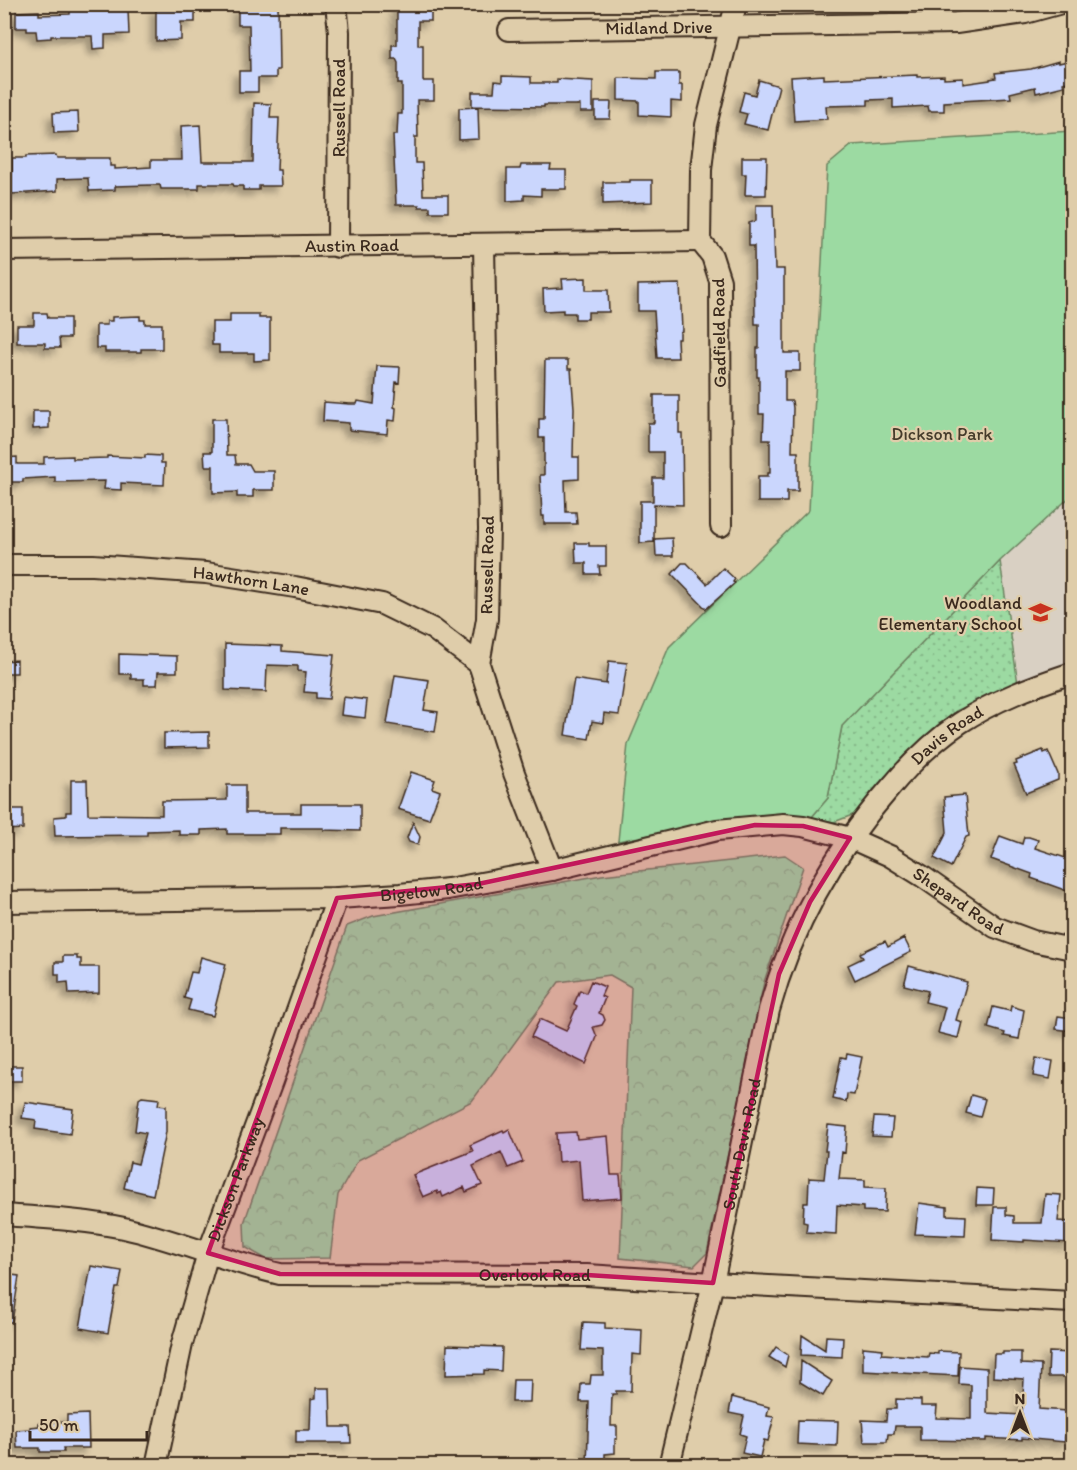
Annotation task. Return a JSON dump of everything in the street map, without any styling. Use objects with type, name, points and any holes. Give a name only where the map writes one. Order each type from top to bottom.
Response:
[{"type":"street","name":"Russell Road","points":[[336,4],[339,32],[338,247]]},
{"type":"street","points":[[700,241],[702,145],[736,4]]},
{"type":"street","name":"Midland Drive","points":[[509,30],[956,23],[1025,13],[1058,4]]},
{"type":"street","name":"Austin Road","points":[[4,250],[700,241]]},
{"type":"street","name":"Gadfield Road","points":[[700,241],[712,256],[720,281],[721,526]]},
{"type":"street","name":"Russell Road","points":[[484,245],[489,528],[487,620],[479,664],[514,773],[552,870]]},
{"type":"street","name":"Hawthorn Lane","points":[[4,565],[93,565],[206,573],[253,579],[382,604],[432,629],[479,664]]},
{"type":"street","name":"Davis Road","points":[[850,838],[906,770],[937,740],[960,723],[1012,694],[1072,673]]},
{"type":"street","name":"Bigelow Road","points":[[4,902],[337,898],[448,889],[552,870],[717,830],[755,825],[803,826],[850,838]]},
{"type":"street","name":"Shepard Road","points":[[850,838],[890,856],[995,927],[1033,941],[1072,949]]},
{"type":"street","name":"South Davis Road","points":[[669,1466],[713,1283],[769,1010],[779,974],[810,902],[850,838]]},
{"type":"street","name":"Dickson Parkway","points":[[156,1466],[182,1344],[208,1253],[268,1094],[337,898]]},
{"type":"street","name":"Overlook Road","points":[[4,1215],[98,1223],[159,1237],[249,1267],[280,1274],[587,1275],[1072,1302]]},
{"type":"highlighted area","points":[[755,825],[803,826],[850,838],[810,902],[779,974],[713,1283],[587,1275],[280,1274],[208,1253],[337,898],[478,884]]},
{"type":"shaded area","name":"Woodland Elementary School","points":[[1072,495],[1072,665],[1018,684],[1000,561]]},
{"type":"green space","name":"Dickson Park","points":[[1072,131],[1072,495],[1000,561],[842,726],[828,798],[811,818],[751,816],[618,841],[628,744],[669,647],[809,510],[827,166],[852,145]]},
{"type":"green space","points":[[1000,561],[1018,684],[956,711],[901,759],[855,814],[834,822],[811,818],[828,798],[842,726]]},
{"type":"green space","points":[[785,855],[803,867],[764,982],[707,1253],[694,1266],[620,1258],[631,987],[610,975],[559,982],[472,1101],[358,1160],[338,1195],[330,1258],[266,1259],[245,1247],[244,1223],[347,926],[373,916],[602,875]]},
{"type":"building","points":[[256,4],[278,4],[279,70],[276,70],[276,78],[258,78],[258,92],[239,92],[239,71],[250,71],[249,25],[238,25],[238,8],[256,8]]},
{"type":"building","points":[[397,4],[419,4],[419,8],[431,8],[431,21],[418,21],[418,45],[423,45],[423,81],[434,81],[434,100],[417,100],[418,137],[415,137],[415,163],[422,163],[423,195],[448,195],[448,212],[430,212],[430,207],[419,207],[419,205],[396,205],[393,135],[397,135],[398,114],[402,114],[402,84],[398,84],[398,63],[396,59],[392,59],[392,45],[397,45]]},
{"type":"building","points":[[181,5],[195,5],[195,22],[181,22],[181,40],[156,41],[156,8],[181,8]]},
{"type":"building","points":[[128,9],[129,34],[105,35],[105,48],[93,49],[92,36],[51,36],[51,38],[37,39],[36,31],[16,28],[16,12],[39,11],[39,15],[70,14],[70,10]]},
{"type":"building","points":[[1072,60],[1072,81],[1063,83],[1064,86],[1036,93],[1035,87],[1010,93],[1011,98],[944,102],[944,111],[929,111],[928,106],[893,108],[893,99],[868,100],[868,105],[826,106],[827,119],[794,121],[791,77],[824,75],[824,79],[944,76],[944,79],[963,78],[963,84],[996,78],[995,73],[1031,69],[1059,61],[1059,63]]},
{"type":"building","points":[[656,72],[679,72],[682,102],[671,101],[671,117],[639,115],[639,101],[618,100],[618,78],[656,79]]},
{"type":"building","points":[[502,76],[531,77],[531,83],[557,83],[557,79],[593,81],[593,112],[580,112],[580,105],[472,106],[472,92],[494,92],[495,81],[502,82]]},
{"type":"building","points":[[759,80],[779,86],[768,130],[744,124],[747,114],[739,112],[744,92],[755,95]]},
{"type":"building","points":[[595,102],[611,102],[610,119],[595,119]]},
{"type":"building","points":[[254,103],[271,104],[270,118],[279,118],[277,170],[280,170],[281,186],[259,186],[259,190],[243,190],[243,186],[233,184],[199,184],[199,189],[161,189],[160,185],[151,185],[115,186],[115,190],[89,191],[88,178],[57,179],[57,191],[12,194],[12,158],[56,155],[57,158],[110,158],[110,166],[115,166],[115,169],[151,167],[151,160],[182,160],[181,126],[200,125],[202,162],[253,162]]},
{"type":"building","points":[[478,107],[479,139],[459,140],[459,108]]},
{"type":"building","points":[[78,112],[79,132],[54,133],[53,113]]},
{"type":"building","points":[[742,157],[767,157],[766,195],[745,195],[746,174],[742,174]]},
{"type":"building","points":[[521,165],[551,165],[550,170],[566,170],[566,189],[541,189],[541,196],[524,195],[524,200],[507,201],[507,169],[520,169]]},
{"type":"building","points":[[630,180],[652,180],[652,202],[603,204],[603,182],[630,182]]},
{"type":"building","points":[[756,205],[773,205],[775,269],[784,269],[784,353],[800,353],[800,371],[785,371],[785,401],[792,401],[793,408],[792,452],[798,452],[798,491],[787,491],[787,502],[758,502],[758,476],[768,476],[770,473],[770,440],[763,440],[764,414],[759,414],[757,348],[759,348],[759,324],[755,324],[754,246],[749,246],[749,223],[756,221]]},
{"type":"building","points":[[586,278],[586,290],[608,290],[609,312],[588,312],[588,319],[575,319],[575,313],[563,313],[563,310],[544,311],[543,289],[563,288],[562,279]]},
{"type":"building","points":[[680,284],[682,331],[680,339],[677,339],[678,358],[657,358],[654,311],[638,311],[638,285]]},
{"type":"building","points":[[34,313],[47,313],[48,318],[70,318],[70,338],[59,338],[60,348],[45,348],[45,343],[17,343],[17,325],[34,325]]},
{"type":"building","points":[[230,314],[259,314],[259,318],[270,318],[270,360],[254,361],[254,353],[219,353],[219,345],[212,345],[212,322],[230,322]]},
{"type":"building","points":[[140,316],[140,320],[145,320],[145,324],[162,324],[162,349],[141,349],[141,352],[105,352],[105,348],[96,348],[96,325],[107,325],[107,321],[112,321],[112,317]]},
{"type":"building","points":[[545,360],[568,360],[568,369],[571,369],[574,408],[573,457],[579,457],[579,479],[565,480],[566,512],[576,512],[577,524],[544,524],[544,516],[542,516],[540,475],[544,475],[544,438],[539,438],[539,419],[544,419]]},
{"type":"building","points":[[377,366],[400,367],[399,383],[396,382],[395,421],[388,420],[387,434],[349,430],[349,423],[323,421],[324,402],[357,404],[358,401],[374,404]]},
{"type":"building","points":[[654,395],[679,395],[683,505],[654,504],[654,542],[640,543],[640,501],[653,501],[653,478],[663,478],[663,452],[648,452],[648,423],[654,423]]},
{"type":"building","points":[[33,411],[49,411],[49,428],[33,429]]},
{"type":"building","points":[[212,419],[226,419],[227,455],[235,455],[236,464],[249,464],[253,471],[274,471],[274,490],[253,490],[253,497],[237,497],[237,492],[213,493],[213,466],[205,466],[204,452],[212,452]]},
{"type":"building","points":[[145,455],[161,456],[161,463],[165,463],[164,485],[121,483],[121,490],[104,489],[105,481],[55,482],[55,477],[23,479],[23,482],[4,482],[4,458],[17,457],[17,464],[44,464],[44,457],[145,458]]},
{"type":"building","points":[[672,538],[673,556],[656,556],[655,539]]},
{"type":"building","points":[[575,543],[606,546],[606,566],[599,566],[600,574],[586,574],[586,563],[576,563]]},
{"type":"building","points":[[682,563],[687,563],[707,584],[723,568],[735,579],[733,582],[735,583],[706,609],[672,574]]},
{"type":"building","points":[[225,644],[282,646],[282,651],[334,655],[329,699],[316,698],[316,693],[304,692],[306,672],[298,671],[298,666],[267,665],[266,692],[225,690]]},
{"type":"building","points":[[119,654],[177,656],[177,672],[158,672],[157,685],[144,685],[144,679],[131,679],[131,674],[119,674]]},
{"type":"building","points":[[17,660],[17,673],[4,673],[4,661]]},
{"type":"building","points":[[609,661],[627,663],[619,715],[604,713],[603,723],[592,721],[589,739],[565,735],[574,679],[606,684]]},
{"type":"building","points":[[395,675],[429,680],[424,710],[438,712],[435,732],[387,724]]},
{"type":"building","points":[[343,697],[367,700],[365,718],[341,715]]},
{"type":"building","points":[[209,732],[209,747],[164,748],[164,733]]},
{"type":"building","points":[[1043,750],[1044,753],[1048,751],[1058,774],[1058,780],[1026,793],[1014,765],[1017,764],[1016,761]]},
{"type":"building","points":[[411,772],[435,780],[432,788],[440,791],[429,819],[398,809]]},
{"type":"building","points":[[71,780],[87,780],[88,814],[162,815],[162,801],[227,800],[227,785],[245,785],[245,813],[301,813],[301,804],[360,804],[360,831],[280,828],[280,834],[227,834],[227,829],[201,830],[201,835],[179,835],[179,830],[147,831],[147,835],[55,836],[54,817],[66,816],[66,812],[71,812]]},
{"type":"building","points":[[965,795],[969,836],[966,837],[951,867],[934,858],[947,832],[944,797]]},
{"type":"building","points":[[4,809],[23,809],[23,829],[4,830]]},
{"type":"building","points":[[413,822],[420,837],[418,845],[409,842],[407,838]]},
{"type":"building","points":[[1000,836],[1022,844],[1024,837],[1038,840],[1035,848],[1072,860],[1070,892],[1031,878],[1032,874],[991,859]]},
{"type":"building","points":[[904,938],[911,952],[855,980],[848,965],[863,958],[860,953],[885,941],[888,947]]},
{"type":"building","points":[[63,956],[77,956],[77,959],[81,959],[81,967],[99,967],[99,993],[69,994],[68,982],[59,983],[59,974],[55,974],[55,962],[63,962]]},
{"type":"building","points":[[201,957],[226,964],[213,1016],[188,1010],[191,1000],[184,998],[191,972],[197,973]]},
{"type":"building","points":[[909,966],[967,982],[956,1020],[962,1022],[958,1038],[938,1033],[945,1007],[925,1002],[928,991],[904,985]]},
{"type":"building","points":[[591,981],[605,987],[601,996],[605,998],[599,1013],[605,1020],[602,1025],[593,1027],[597,1037],[586,1064],[531,1037],[540,1019],[566,1031],[577,1006],[574,1004],[580,990],[586,993]]},
{"type":"building","points":[[1011,1006],[1024,1010],[1019,1039],[1004,1036],[1005,1033],[988,1028],[993,1007],[1010,1011]]},
{"type":"building","points":[[1058,1016],[1072,1018],[1072,1031],[1056,1029]]},
{"type":"building","points":[[847,1054],[862,1057],[854,1095],[847,1094],[846,1102],[833,1099],[841,1057],[846,1058]]},
{"type":"building","points":[[1036,1058],[1053,1061],[1050,1079],[1033,1076]]},
{"type":"building","points":[[4,1066],[22,1066],[22,1081],[4,1081]]},
{"type":"building","points":[[971,1095],[985,1099],[980,1117],[966,1113]]},
{"type":"building","points":[[142,1097],[159,1099],[158,1105],[166,1106],[166,1132],[153,1195],[124,1188],[130,1162],[138,1164],[146,1133],[135,1131],[139,1099]]},
{"type":"building","points":[[25,1102],[73,1109],[70,1134],[35,1129],[36,1120],[22,1118]]},
{"type":"building","points":[[874,1117],[893,1118],[891,1137],[872,1136]]},
{"type":"building","points":[[828,1125],[847,1127],[845,1153],[842,1152],[839,1179],[865,1180],[865,1187],[886,1188],[885,1212],[863,1211],[863,1207],[837,1205],[836,1234],[806,1232],[807,1223],[803,1222],[804,1203],[808,1203],[809,1178],[824,1179]]},
{"type":"building","points":[[509,1129],[523,1162],[508,1168],[501,1152],[473,1166],[482,1185],[466,1192],[464,1187],[443,1197],[441,1192],[438,1194],[437,1191],[423,1197],[413,1175],[473,1151],[470,1145]]},
{"type":"building","points":[[576,1132],[577,1139],[608,1136],[611,1175],[620,1175],[622,1198],[582,1201],[579,1160],[558,1162],[556,1133]]},
{"type":"building","points":[[977,1188],[994,1189],[993,1205],[976,1205]]},
{"type":"building","points":[[1045,1194],[1061,1195],[1058,1221],[1071,1222],[1070,1243],[992,1240],[994,1207],[1006,1207],[1006,1215],[1014,1216],[1014,1223],[1042,1223]]},
{"type":"building","points":[[919,1203],[947,1207],[947,1215],[966,1216],[965,1236],[915,1234]]},
{"type":"building","points":[[91,1266],[122,1271],[119,1288],[116,1288],[108,1333],[80,1328]]},
{"type":"building","points":[[4,1274],[19,1276],[12,1322],[4,1322]]},
{"type":"building","points":[[583,1322],[605,1323],[605,1328],[642,1330],[641,1355],[632,1354],[631,1391],[616,1391],[616,1394],[612,1394],[611,1426],[617,1426],[617,1439],[615,1439],[615,1453],[605,1454],[605,1466],[587,1466],[589,1402],[580,1402],[581,1384],[590,1384],[591,1375],[603,1375],[603,1351],[581,1350]]},
{"type":"building","points":[[802,1335],[825,1350],[826,1336],[843,1337],[842,1357],[801,1355]]},
{"type":"building","points":[[447,1345],[502,1347],[501,1371],[484,1370],[484,1374],[446,1375]]},
{"type":"building","points":[[776,1347],[788,1355],[785,1367],[769,1357]]},
{"type":"building","points":[[863,1347],[883,1349],[882,1354],[928,1357],[929,1353],[938,1354],[938,1351],[959,1352],[958,1376],[863,1371]]},
{"type":"building","points":[[1003,1352],[1021,1352],[1021,1364],[1041,1365],[1039,1409],[1067,1411],[1072,1414],[1072,1438],[1065,1437],[1065,1442],[1022,1438],[1022,1440],[986,1438],[986,1441],[920,1440],[920,1426],[895,1426],[894,1434],[888,1434],[887,1442],[864,1442],[862,1420],[886,1421],[887,1409],[896,1409],[896,1399],[921,1400],[921,1406],[937,1406],[936,1418],[971,1419],[971,1385],[959,1384],[960,1366],[987,1368],[987,1413],[1022,1415],[1024,1379],[993,1377],[994,1354],[1003,1354]]},
{"type":"building","points":[[1049,1352],[1072,1353],[1072,1377],[1048,1377]]},
{"type":"building","points":[[801,1361],[832,1381],[823,1396],[800,1382]]},
{"type":"building","points":[[513,1380],[531,1380],[530,1402],[512,1402]]},
{"type":"building","points":[[316,1388],[330,1388],[331,1427],[350,1427],[351,1443],[296,1443],[296,1430],[310,1430],[311,1399],[316,1398]]},
{"type":"building","points":[[732,1397],[769,1407],[767,1416],[774,1417],[768,1441],[764,1440],[760,1457],[742,1453],[746,1436],[740,1434],[744,1416],[729,1413]]},
{"type":"building","points":[[88,1414],[89,1448],[63,1448],[64,1452],[40,1452],[40,1448],[17,1448],[16,1430],[30,1429],[30,1427],[39,1426],[39,1423],[67,1422],[67,1415]]},
{"type":"building","points":[[798,1420],[838,1421],[837,1446],[797,1444]]},
{"type":"place","name":"Woodland Elementary School","points":[[1040,613]]}]
